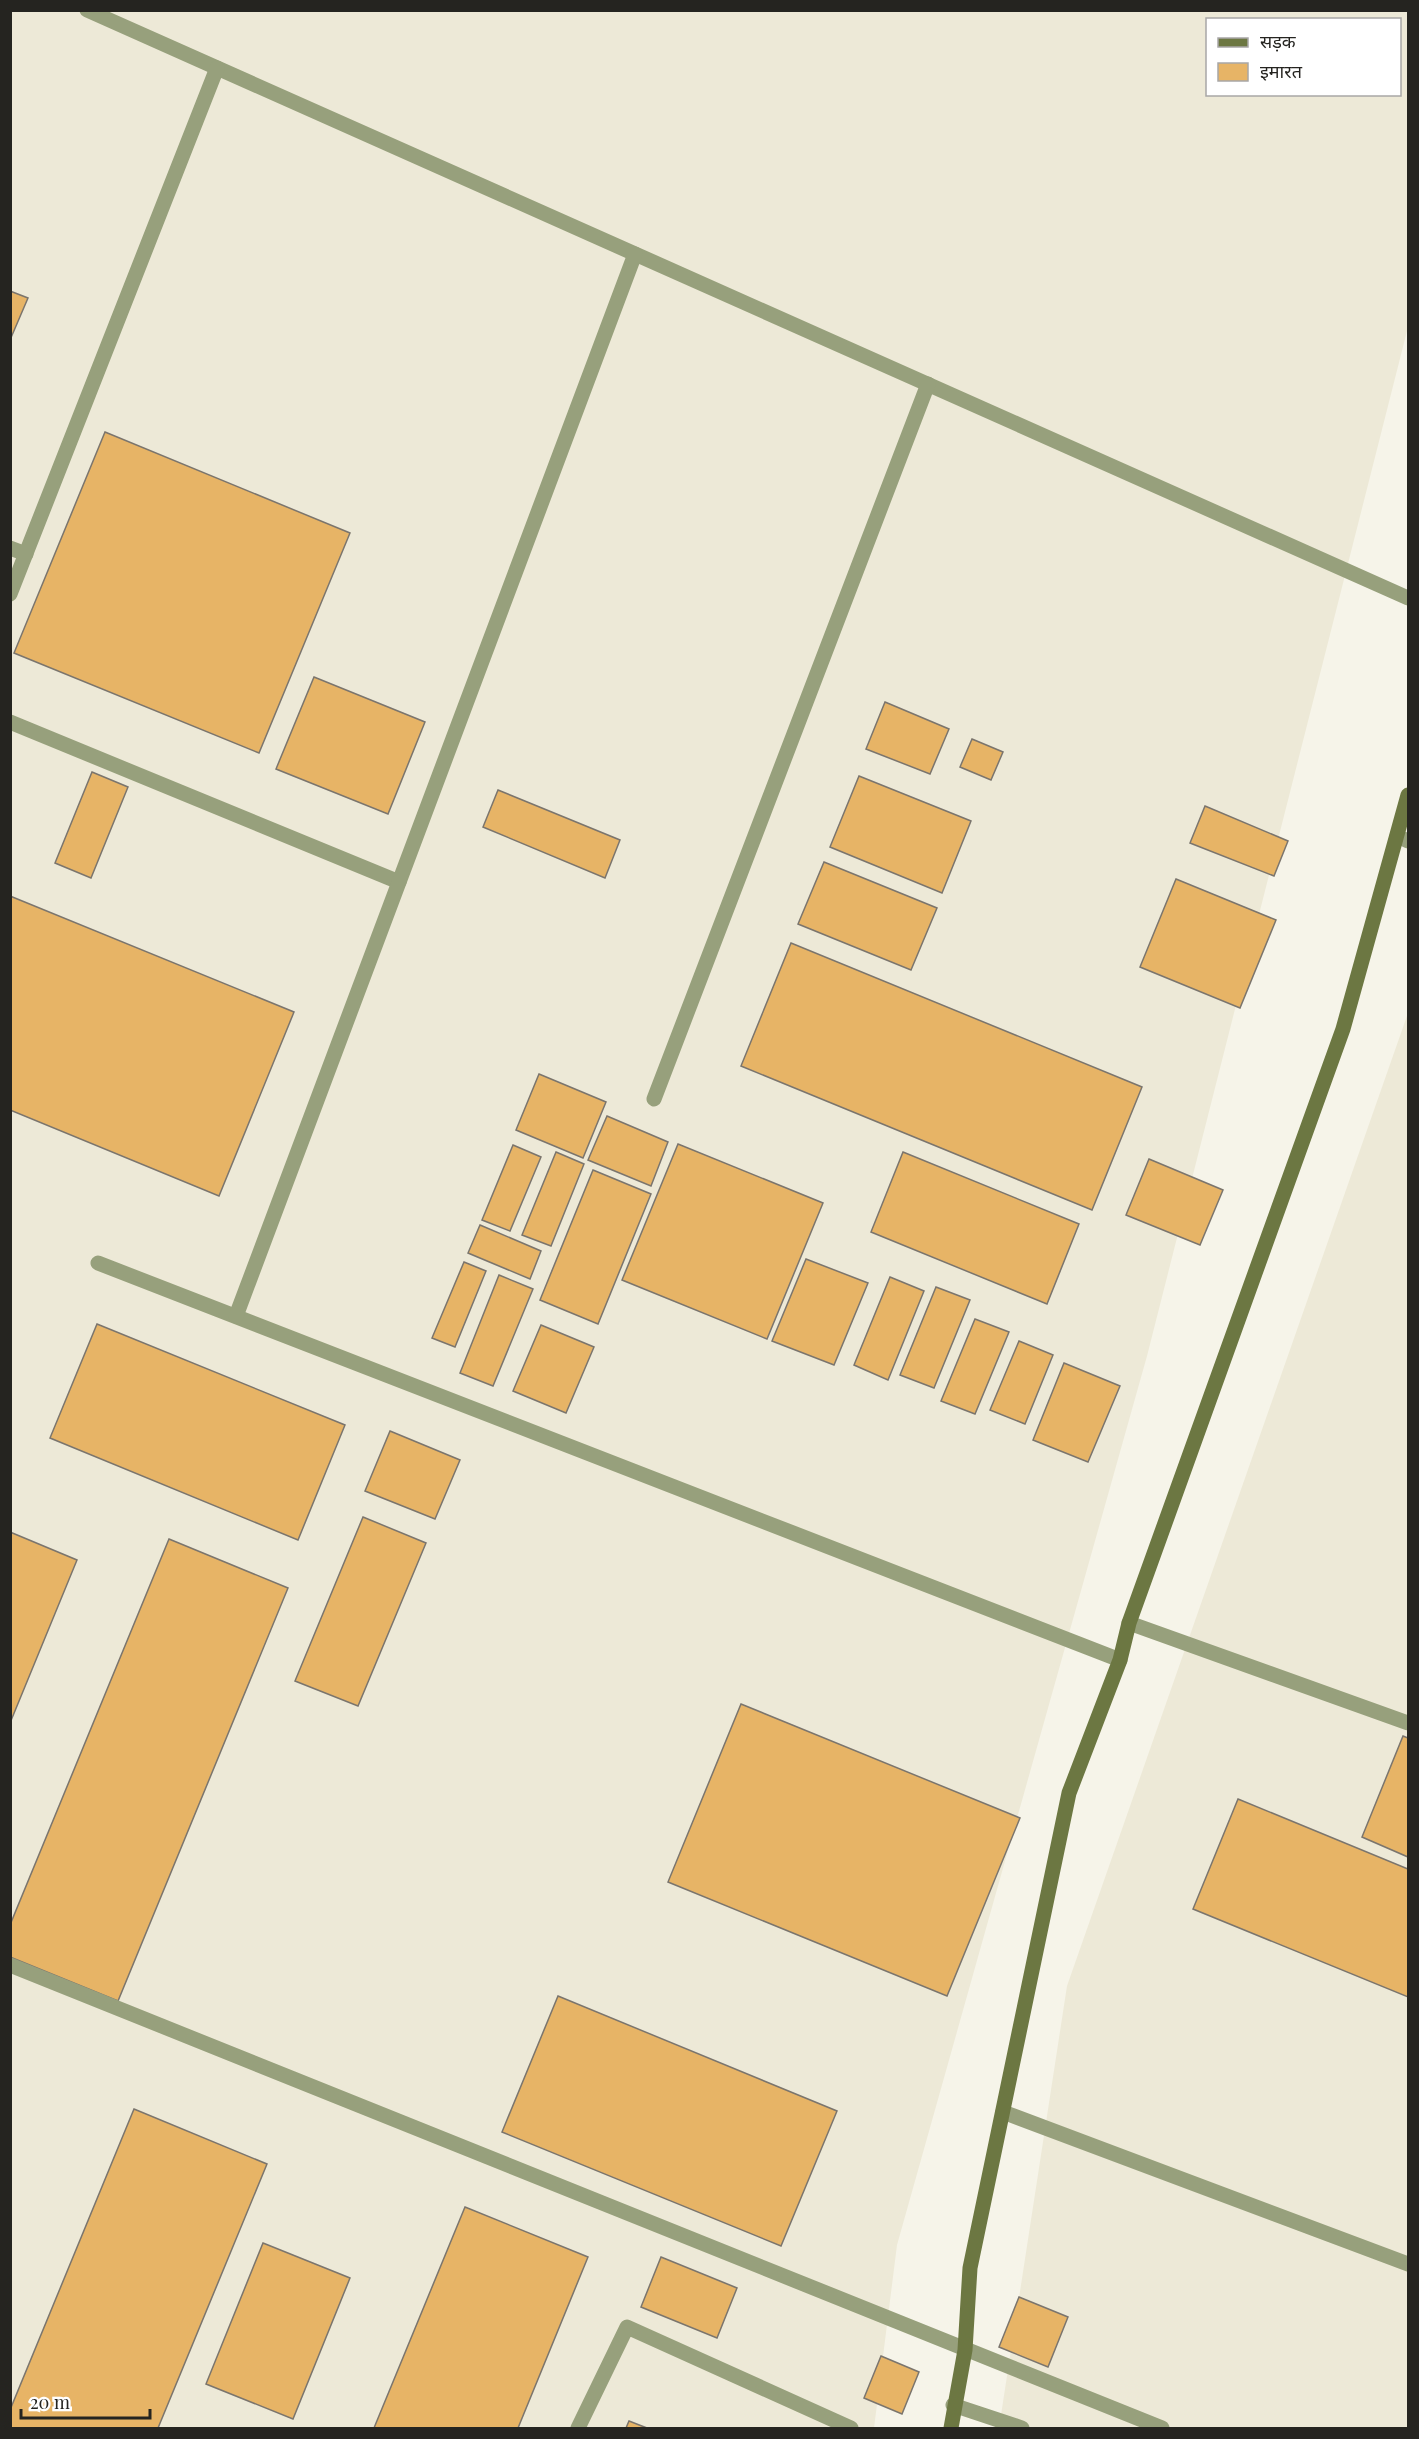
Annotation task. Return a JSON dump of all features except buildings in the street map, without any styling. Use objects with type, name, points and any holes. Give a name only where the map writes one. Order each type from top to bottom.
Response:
[{"type":"street","points":[[87,10],[1408,598]]},
{"type":"street","points":[[10,594],[217,68]]},
{"type":"street","points":[[236,1316],[635,255]]},
{"type":"street","points":[[654,1099],[928,384]]},
{"type":"street","points":[[10,548],[26,554]]},
{"type":"street","points":[[10,722],[399,882]]},
{"type":"street","points":[[951,2428],[953,2405],[965,2349],[970,2268],[1069,1793],[1120,1660],[1130,1623],[1343,1029],[1403,839],[1408,795]]},
{"type":"street","points":[[98,1263],[1120,1660]]},
{"type":"street","points":[[1130,1623],[1408,1723]]},
{"type":"street","points":[[10,1965],[1162,2428]]},
{"type":"street","points":[[1003,2112],[1408,2264]]},
{"type":"street","points":[[578,2428],[627,2327],[851,2428]]},
{"type":"street","points":[[953,2405],[1022,2428]]},
{"type":"shaded area","points":[[11,11],[1408,11],[1408,327],[1147,1356],[897,2245],[874,2428],[11,2428]]},
{"type":"shaded area","points":[[1408,1013],[1408,2428],[999,2428],[1067,1986]]}]
